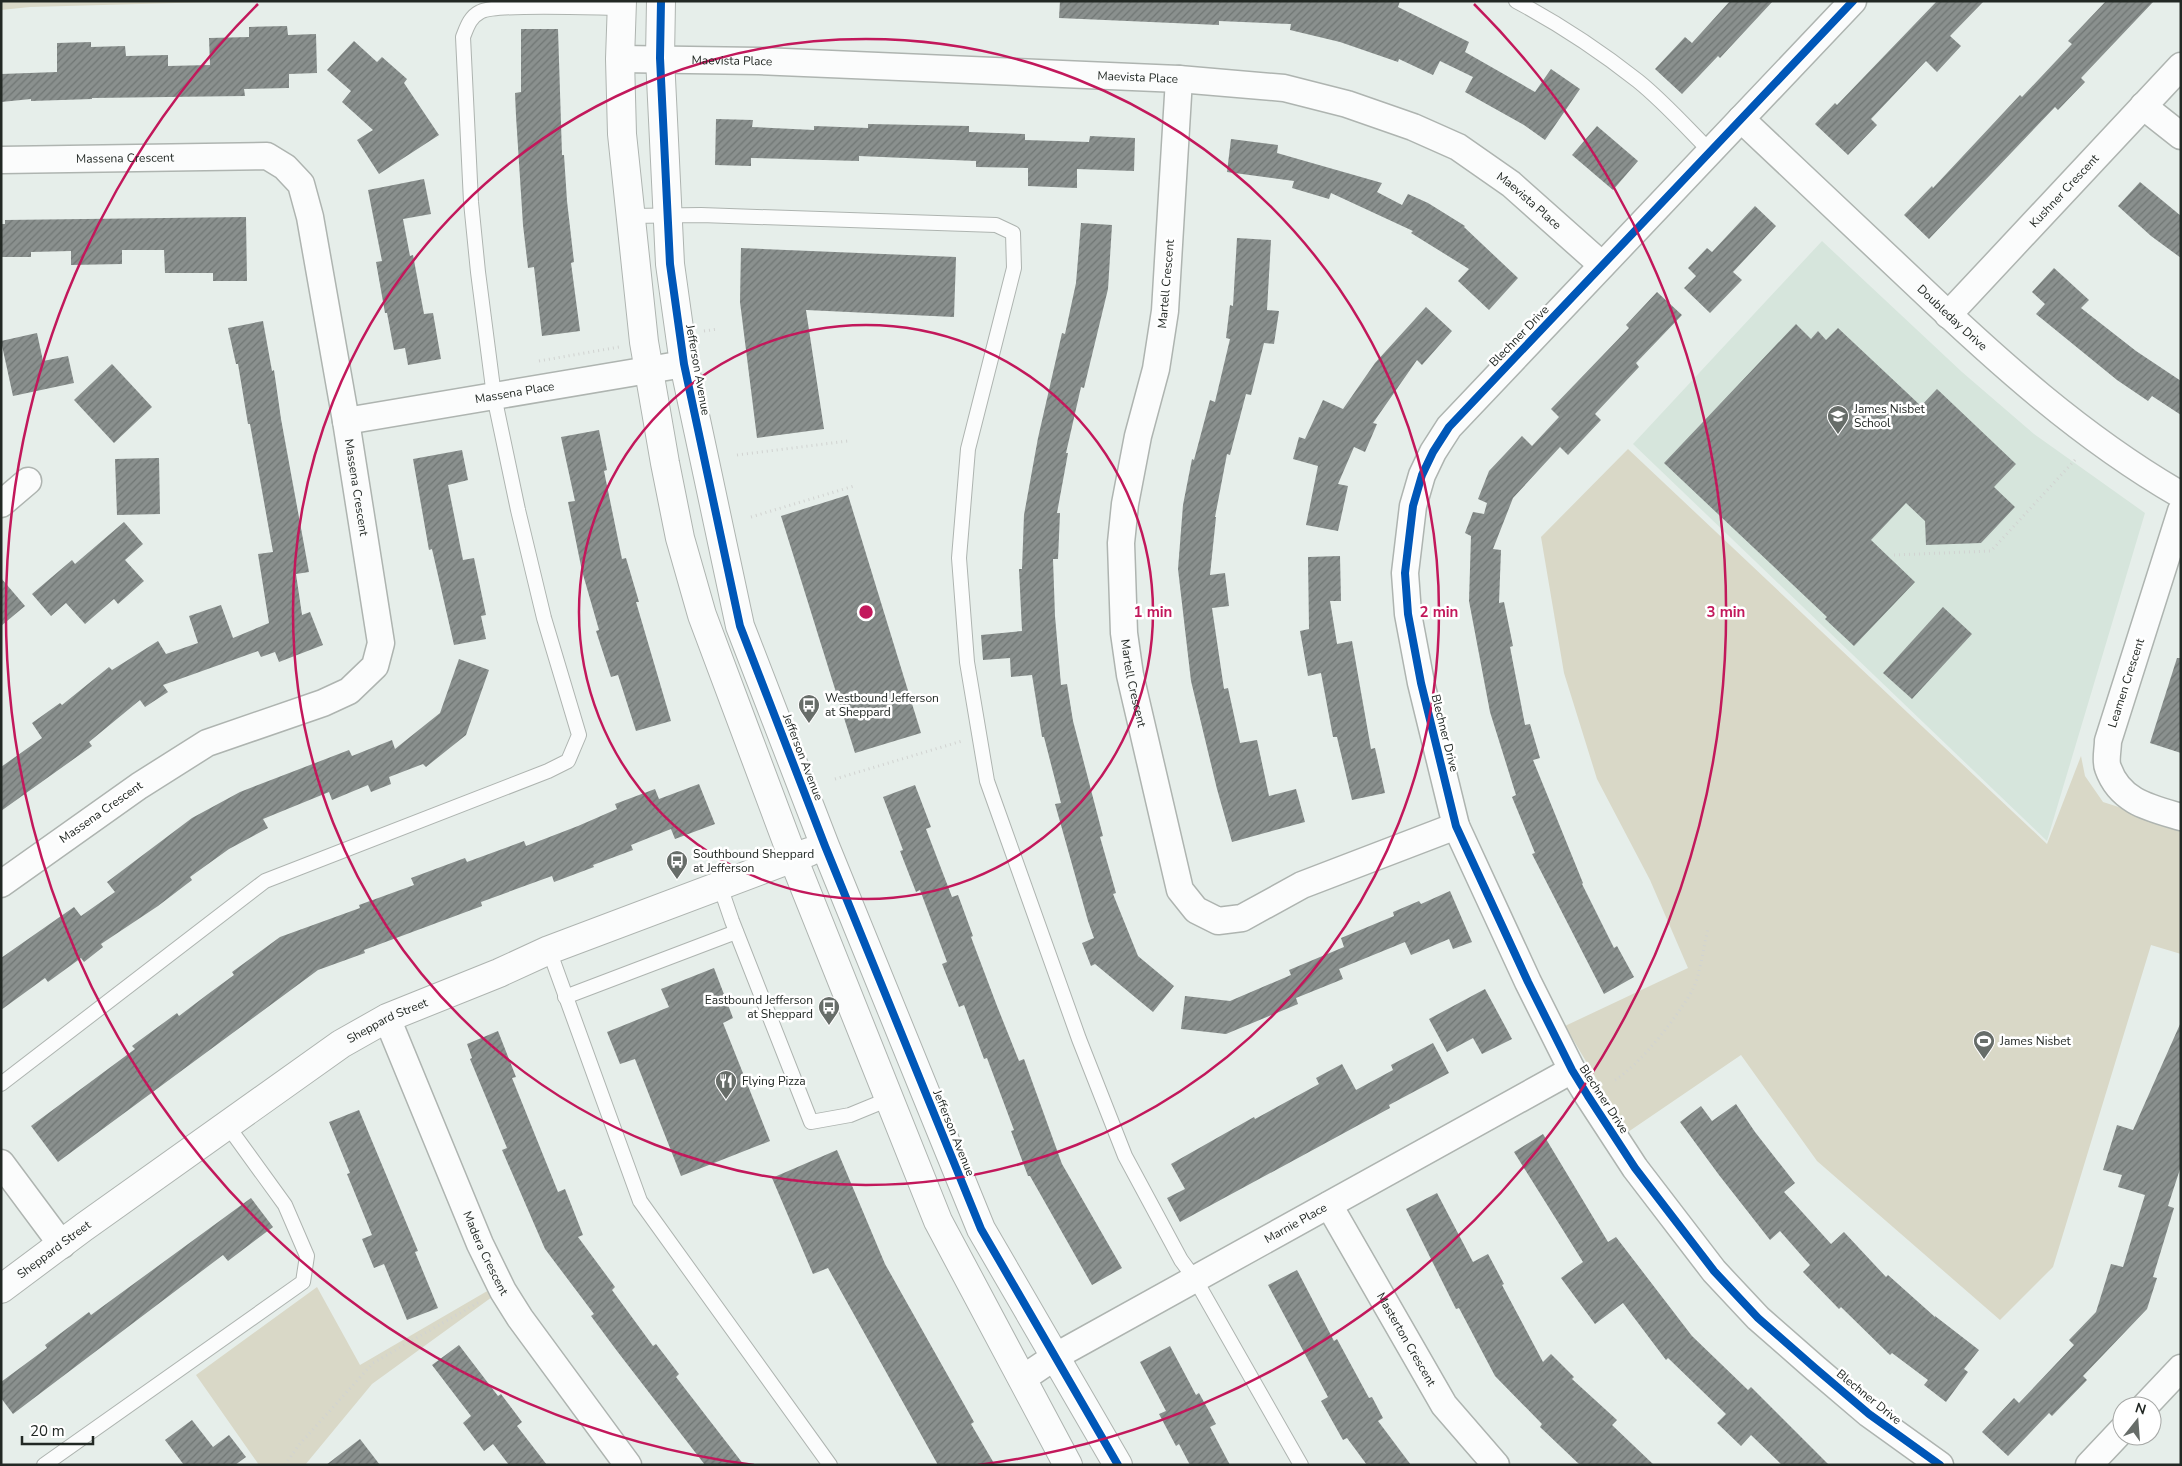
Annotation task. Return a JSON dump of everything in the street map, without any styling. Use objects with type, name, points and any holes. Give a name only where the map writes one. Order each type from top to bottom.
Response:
[{"type":"street","name":"Jefferson Avenue","points":[[661,1],[660,58],[670,264],[684,364],[740,626],[825,846],[981,1229],[1118,1465]]},
{"type":"street","name":"Blechner Drive","points":[[1853,1],[1449,428],[1433,452],[1422,475],[1413,506],[1405,573],[1408,614],[1421,683],[1456,826],[1528,982],[1572,1070],[1636,1168],[1714,1271],[1752,1312],[1869,1414],[1940,1465]]},
{"type":"street","points":[[622,5],[620,59],[622,134],[629,216],[649,370],[680,538],[702,615],[793,858],[938,1221],[1068,1465]]},
{"type":"street","name":"Maevista Place","points":[[620,59],[660,58],[1179,79],[1284,88],[1347,104],[1412,127],[1458,147],[1511,184],[1602,265]]},
{"type":"street","name":"Kushner Crescent","points":[[1948,314],[2181,66]]},
{"type":"street","name":"Martell Crescent","points":[[1179,79],[1165,311],[1156,369],[1138,436],[1124,504],[1121,542],[1124,633],[1130,675],[1180,890],[1196,910],[1218,921],[1242,918],[1302,885],[1456,826]]},
{"type":"street","points":[[2143,106],[2181,136]]},
{"type":"street","name":"Doubleday Drive","points":[[1741,119],[1948,314],[2043,400],[2100,442],[2181,495]]},
{"type":"street","name":"Massena Crescent","points":[[1,160],[267,156],[285,167],[301,184],[310,217],[346,421],[381,643],[374,666],[349,691],[324,703],[207,743],[139,786],[1,884]]},
{"type":"street","name":"Massena Place","points":[[346,421],[684,364]]},
{"type":"street","points":[[1,504],[28,481]]},
{"type":"street","name":"Leamen Crescent","points":[[2181,511],[2108,741],[2107,767],[2129,798],[2148,807],[2181,817]]},
{"type":"street","name":"Sheppard Street","points":[[1,1289],[341,1044],[387,1018],[499,973],[549,950],[825,846]]},
{"type":"street","name":"Madera Crescent","points":[[387,1018],[480,1244],[503,1291],[520,1318],[628,1465]]},
{"type":"street","name":"Marnie Place","points":[[1022,1379],[1056,1356],[1572,1070]]},
{"type":"street","points":[[1,1163],[62,1245]]},
{"type":"street","name":"Masterton Crescent","points":[[1328,1204],[1444,1405],[1496,1465]]},
{"type":"street","points":[[2154,1396],[2181,1368]]},
{"type":"street","points":[[2088,1465],[2112,1440]]},
{"type":"lane","points":[[1516,1],[1548,18],[1640,82],[1710,151]]},
{"type":"lane","points":[[1,1084],[264,881],[548,771],[568,761],[580,735],[544,618],[518,510],[494,396],[471,202],[463,36],[472,17],[482,10],[622,5]]},
{"type":"lane","points":[[629,216],[668,215],[996,225],[1013,233],[1014,268],[968,449],[959,558],[967,662],[987,781],[1079,1038],[1125,1156],[1181,1260],[1195,1279],[1301,1465]]},
{"type":"lane","points":[[720,886],[736,932],[811,1122],[850,1115],[889,1099]]},
{"type":"lane","points":[[565,997],[736,932]]},
{"type":"lane","points":[[549,950],[640,1201],[830,1465]]},
{"type":"lane","points":[[44,1465],[303,1282],[307,1256],[285,1205],[227,1125]]},
{"type":"path","points":[[737,455],[848,441]]},
{"type":"path","points":[[1894,555],[1991,551],[2075,460]]},
{"type":"path","points":[[752,517],[854,486]]},
{"type":"path","points":[[835,779],[980,735]]},
{"type":"path","points":[[1615,1080],[1627,1072],[1660,1036],[1694,988],[1708,929]]},
{"type":"path","points":[[285,1465],[298,1446],[373,1363],[482,1301]]},
{"type":"shaded area","points":[[1822,241],[1962,372],[2034,434],[2145,513],[2047,841],[1633,444]]},
{"type":"green space","points":[[1,1],[248,1],[30,7],[1,10]]},
{"type":"green space","points":[[1628,449],[2047,844],[2081,756],[2085,776],[2103,802],[2181,827],[2181,954],[2151,945],[2053,1267],[2000,1320],[1817,1161],[1741,1055],[1628,1132],[1565,1026],[1688,968],[1650,880],[1597,779],[1564,673],[1541,537]]},
{"type":"green space","points":[[317,1287],[360,1365],[489,1290],[492,1297],[372,1384],[305,1465],[259,1465],[196,1375]]},
{"type":"building","points":[[1060,1],[1400,1],[1398,7],[1469,42],[1465,52],[1535,92],[1551,69],[1580,89],[1545,140],[1524,125],[1465,92],[1473,77],[1440,61],[1433,75],[1399,59],[1398,62],[1340,42],[1290,30],[1291,24],[1219,21],[1219,25],[1059,18]]},
{"type":"building","points":[[1730,1],[1773,1],[1720,58],[1718,56],[1682,94],[1655,69],[1685,37],[1692,43]]},
{"type":"building","points":[[1937,1],[1984,1],[1950,36],[1961,46],[1937,72],[1926,61],[1871,119],[1877,125],[1848,155],[1815,124],[1835,103],[1837,105]]},
{"type":"building","points":[[2106,1],[2154,1],[2081,78],[2085,82],[2058,110],[2055,107],[1929,239],[1904,215],[1932,186],[1933,188],[2020,95],[2022,97],[2072,44],[2068,41]]},
{"type":"building","points":[[287,26],[288,35],[316,34],[317,73],[289,74],[289,88],[244,89],[245,96],[92,98],[31,101],[31,99],[1,102],[1,74],[57,72],[57,43],[91,42],[91,47],[125,46],[126,56],[168,55],[168,66],[210,65],[209,38],[249,37],[249,27]]},
{"type":"building","points":[[521,29],[558,29],[562,155],[564,155],[574,262],[571,263],[580,331],[542,336],[534,267],[528,268],[523,225],[515,93],[521,92]]},
{"type":"building","points":[[354,41],[377,62],[382,57],[407,79],[404,83],[439,135],[379,174],[357,140],[373,130],[342,102],[351,91],[327,70]]},
{"type":"building","points":[[716,119],[753,120],[752,127],[814,130],[814,126],[868,128],[868,124],[969,126],[969,132],[1025,134],[1025,140],[1089,142],[1090,136],[1135,138],[1134,171],[1077,169],[1077,188],[1028,186],[1028,168],[976,167],[976,161],[859,156],[859,161],[751,158],[751,166],[715,165]]},
{"type":"building","points":[[1597,126],[1638,161],[1613,190],[1572,155]]},
{"type":"building","points":[[1231,139],[1278,145],[1277,153],[1382,183],[1377,192],[1402,205],[1408,194],[1428,203],[1465,226],[1518,278],[1489,310],[1458,281],[1469,269],[1411,233],[1413,231],[1331,193],[1329,199],[1292,188],[1294,181],[1227,172]]},
{"type":"building","points":[[424,179],[431,214],[403,219],[410,256],[413,255],[424,314],[433,313],[441,359],[408,365],[405,348],[394,350],[387,313],[385,313],[376,262],[382,261],[368,190]]},
{"type":"building","points":[[2140,182],[2181,216],[2181,258],[2151,236],[2118,206]]},
{"type":"building","points":[[1755,206],[1776,226],[1733,272],[1742,280],[1710,313],[1684,288],[1696,276],[1688,268],[1707,248],[1712,252]]},
{"type":"building","points":[[246,217],[247,281],[213,281],[213,273],[165,273],[164,250],[122,250],[122,264],[71,265],[71,251],[31,252],[31,257],[1,257],[1,224],[5,224],[5,220]]},
{"type":"building","points":[[1081,223],[1112,225],[1108,289],[1084,388],[1081,387],[1066,453],[1068,453],[1057,513],[1060,513],[1058,559],[1053,559],[1055,616],[1061,685],[1067,684],[1073,721],[1103,836],[1100,837],[1116,893],[1113,894],[1138,956],[1174,986],[1153,1012],[1095,964],[1091,966],[1082,943],[1094,938],[1055,804],[1061,803],[1044,737],[1042,737],[1032,675],[1011,677],[1010,658],[983,660],[981,635],[1022,631],[1019,569],[1022,569],[1024,515],[1038,438],[1062,333],[1065,334],[1076,283]]},
{"type":"building","points":[[1237,238],[1271,240],[1267,310],[1279,311],[1274,344],[1264,343],[1251,395],[1246,394],[1230,455],[1227,454],[1215,517],[1210,575],[1225,573],[1229,606],[1212,608],[1224,689],[1228,688],[1240,743],[1257,740],[1269,796],[1296,789],[1305,822],[1232,842],[1191,681],[1178,569],[1183,505],[1192,459],[1194,460],[1210,400],[1215,402],[1230,339],[1226,338],[1230,305],[1233,306]]},
{"type":"building","points":[[741,248],[956,257],[954,317],[806,310],[824,429],[757,438],[740,302]]},
{"type":"building","points":[[2054,268],[2089,300],[2081,308],[2136,351],[2181,381],[2181,415],[2152,396],[2148,401],[2117,380],[2036,314],[2045,304],[2032,292]]},
{"type":"building","points":[[1657,292],[1682,315],[1636,363],[1639,367],[1595,414],[1601,420],[1568,455],[1560,447],[1513,498],[1493,549],[1501,550],[1499,603],[1504,602],[1513,646],[1510,647],[1525,725],[1530,724],[1540,758],[1533,760],[1582,884],[1614,948],[1617,946],[1634,977],[1604,994],[1532,854],[1535,853],[1512,797],[1516,795],[1490,712],[1469,601],[1471,536],[1465,533],[1473,512],[1484,514],[1487,503],[1478,499],[1489,471],[1522,436],[1532,446],[1559,417],[1551,409],[1629,328],[1626,325]]},
{"type":"building","points":[[1426,307],[1452,331],[1422,365],[1417,360],[1373,423],[1377,424],[1365,452],[1354,447],[1338,484],[1348,486],[1338,531],[1306,525],[1318,466],[1293,459],[1299,437],[1305,439],[1323,400],[1343,409],[1375,363]]},
{"type":"building","points":[[263,321],[272,371],[274,370],[309,572],[296,574],[302,615],[310,612],[323,645],[279,662],[275,652],[261,657],[258,651],[163,685],[168,692],[145,707],[140,700],[89,742],[92,746],[1,811],[1,767],[42,738],[32,723],[60,703],[62,705],[109,667],[112,670],[158,641],[166,654],[198,643],[189,616],[221,605],[233,638],[269,623],[258,554],[273,552],[238,364],[236,364],[228,328]]},
{"type":"building","name":"James Nisbet School","points":[[1796,324],[1811,339],[1818,331],[1826,340],[1838,328],[1921,406],[1937,389],[2016,464],[1994,487],[2015,507],[1981,543],[1926,545],[1925,521],[1906,503],[1871,540],[1915,582],[1854,646],[1825,619],[1827,617],[1664,463]]},
{"type":"building","points":[[37,333],[43,361],[68,356],[74,383],[13,396],[1,341]]},
{"type":"building","points":[[112,364],[152,407],[114,443],[74,400]]},
{"type":"building","points":[[599,430],[607,470],[604,471],[622,559],[626,558],[639,602],[636,602],[671,721],[636,731],[618,675],[611,677],[596,631],[599,630],[582,571],[568,502],[575,501],[561,437]]},
{"type":"building","points":[[462,450],[468,480],[448,485],[463,560],[474,558],[486,615],[481,616],[486,639],[454,645],[432,549],[429,550],[413,459]]},
{"type":"building","points":[[159,458],[160,514],[117,515],[115,459]]},
{"type":"building","points":[[848,495],[921,733],[855,753],[781,516]]},
{"type":"building","points":[[124,522],[143,544],[125,560],[144,581],[118,604],[114,599],[85,624],[66,603],[51,616],[32,594],[72,560],[75,564]]},
{"type":"building","points":[[1340,556],[1341,601],[1330,601],[1337,644],[1352,641],[1371,749],[1375,748],[1385,793],[1352,800],[1337,737],[1333,737],[1321,673],[1308,676],[1300,631],[1309,629],[1308,557]]},
{"type":"building","points":[[1,578],[25,606],[1,626]]},
{"type":"building","points":[[1943,607],[1972,634],[1912,699],[1883,673]]},
{"type":"building","points":[[2177,658],[2181,658],[2181,753],[2150,743]]},
{"type":"building","points":[[459,659],[489,670],[466,735],[426,767],[423,764],[389,777],[391,784],[371,792],[368,785],[332,800],[329,792],[263,819],[268,828],[229,849],[190,877],[192,880],[158,906],[101,944],[103,947],[84,962],[81,958],[48,982],[45,978],[1,1010],[1,958],[74,907],[81,916],[115,892],[107,882],[192,818],[240,792],[349,750],[352,756],[392,740],[395,749],[440,713]]},
{"type":"building","points":[[699,784],[715,824],[675,839],[671,829],[631,845],[633,850],[593,865],[594,867],[554,882],[552,876],[481,902],[482,906],[364,950],[365,953],[318,970],[58,1162],[31,1126],[135,1049],[132,1046],[177,1013],[179,1016],[234,975],[232,972],[280,937],[360,908],[359,905],[414,885],[411,878],[465,858],[467,862],[524,841],[526,846],[617,809],[615,804],[655,789],[659,799]]},
{"type":"building","points":[[915,785],[931,827],[926,829],[952,897],[958,895],[973,936],[971,937],[997,1006],[1019,1061],[1024,1059],[1062,1164],[1122,1268],[1092,1285],[1030,1176],[1028,1176],[1011,1131],[1014,1130],[987,1058],[984,1059],[964,1005],[959,1007],[942,964],[947,962],[920,890],[916,892],[900,851],[903,850],[883,797]]},
{"type":"building","points":[[1450,891],[1472,942],[1453,949],[1449,939],[1411,955],[1405,942],[1339,969],[1343,979],[1296,998],[1298,1004],[1226,1034],[1181,1029],[1185,996],[1230,1001],[1291,975],[1289,970],[1344,947],[1341,938],[1394,916],[1393,912],[1419,901],[1421,904]]},
{"type":"building","points":[[714,968],[733,1018],[723,1023],[770,1141],[681,1176],[635,1059],[620,1064],[607,1032],[669,1007],[661,989]]},
{"type":"building","points":[[1485,989],[1512,1039],[1482,1054],[1473,1038],[1447,1052],[1429,1019]]},
{"type":"building","points":[[2181,1022],[2181,1166],[2168,1206],[2174,1208],[2153,1277],[2157,1278],[2147,1309],[2083,1376],[2087,1380],[2052,1416],[2049,1413],[2008,1456],[1982,1432],[2014,1398],[2019,1403],[2074,1345],[2069,1340],[2096,1312],[2111,1264],[2123,1267],[2145,1195],[2118,1187],[2122,1175],[2103,1170],[2117,1125],[2133,1130]]},
{"type":"building","points":[[498,1031],[516,1077],[512,1078],[558,1192],[565,1189],[583,1235],[578,1237],[615,1287],[612,1290],[653,1346],[656,1344],[679,1374],[676,1377],[744,1465],[705,1465],[591,1316],[594,1314],[545,1249],[502,1150],[507,1148],[470,1059],[472,1058],[467,1044]]},
{"type":"building","points":[[1433,1043],[1449,1073],[1389,1105],[1390,1108],[1180,1222],[1167,1198],[1185,1189],[1171,1164],[1254,1117],[1255,1119],[1319,1084],[1316,1078],[1342,1064],[1356,1090],[1393,1070],[1391,1065]]},
{"type":"building","points":[[1736,1104],[1755,1132],[1795,1183],[1784,1192],[1831,1244],[1844,1232],[1886,1277],[1888,1275],[1935,1317],[1979,1350],[1964,1369],[1968,1372],[1946,1402],[1924,1385],[1928,1380],[1892,1353],[1890,1355],[1841,1307],[1839,1309],[1803,1272],[1810,1265],[1780,1231],[1770,1240],[1680,1122],[1701,1106],[1712,1121]]},
{"type":"building","points":[[359,1110],[418,1251],[415,1252],[438,1308],[407,1320],[384,1264],[374,1268],[362,1239],[372,1235],[347,1174],[350,1173],[329,1122]]},
{"type":"building","points":[[1543,1134],[1608,1242],[1616,1237],[1692,1336],[1748,1390],[1751,1387],[1829,1465],[1782,1465],[1751,1435],[1741,1446],[1717,1423],[1726,1414],[1668,1358],[1666,1360],[1623,1303],[1595,1324],[1561,1278],[1583,1262],[1514,1152]]},
{"type":"building","points":[[837,1150],[885,1264],[974,1422],[971,1424],[995,1465],[938,1465],[828,1268],[813,1274],[772,1178]]},
{"type":"building","points":[[1437,1193],[1473,1262],[1488,1254],[1504,1284],[1502,1285],[1543,1362],[1551,1354],[1574,1377],[1572,1379],[1617,1420],[1612,1425],[1654,1465],[1580,1465],[1540,1427],[1542,1424],[1495,1376],[1459,1308],[1456,1309],[1406,1209]]},
{"type":"building","points":[[251,1198],[273,1227],[228,1261],[223,1255],[13,1414],[1,1398],[1,1382],[47,1348],[45,1345],[89,1312],[91,1315]]},
{"type":"building","points":[[1297,1270],[1334,1341],[1337,1339],[1369,1398],[1372,1397],[1383,1418],[1378,1421],[1411,1465],[1367,1465],[1347,1438],[1343,1440],[1321,1401],[1328,1397],[1268,1285]]},
{"type":"building","points":[[459,1345],[498,1396],[501,1394],[522,1422],[517,1426],[547,1465],[509,1465],[493,1444],[484,1451],[463,1423],[471,1416],[432,1365]]},
{"type":"building","points":[[1170,1346],[1196,1395],[1199,1393],[1216,1424],[1210,1427],[1230,1465],[1190,1465],[1179,1444],[1176,1446],[1159,1414],[1166,1411],[1140,1362]]},
{"type":"building","points":[[192,1420],[213,1447],[229,1435],[246,1457],[235,1465],[184,1465],[165,1440]]},
{"type":"building","points":[[360,1439],[380,1465],[326,1465]]},
{"type":"cycle path","points":[[661,1],[660,58],[670,264],[684,364],[740,626],[825,846],[981,1229],[1118,1465]]},
{"type":"cycle path","points":[[1853,1],[1449,427],[1433,452],[1422,475],[1413,506],[1405,573],[1408,614],[1421,683],[1456,826],[1528,982],[1572,1070],[1635,1168],[1714,1271],[1758,1318],[1815,1368],[1869,1414],[1940,1465]]},
{"type":"place","name":"James Nisbet School","points":[[1838,435]]},
{"type":"place","name":"Westbound Jefferson at Sheppard","points":[[809,724]]},
{"type":"place","name":"Southbound Sheppard at Jefferson","points":[[677,880]]},
{"type":"place","name":"Eastbound Jefferson at Sheppard","points":[[829,1026]]},
{"type":"place","name":"James Nisbet","points":[[1984,1060]]},
{"type":"place","name":"Flying Pizza","points":[[726,1100]]}]
